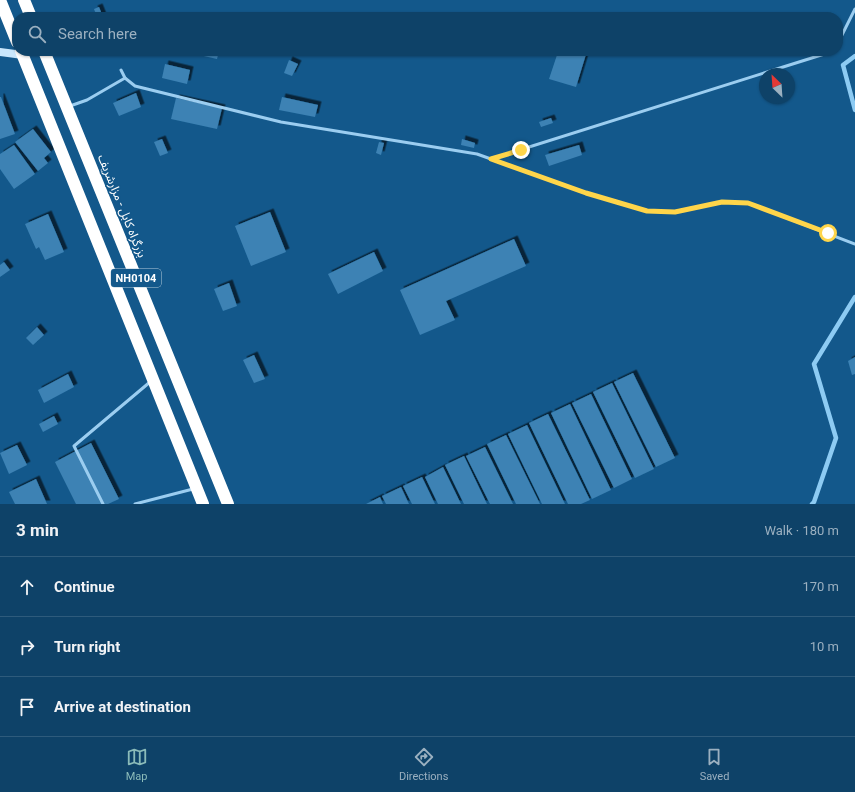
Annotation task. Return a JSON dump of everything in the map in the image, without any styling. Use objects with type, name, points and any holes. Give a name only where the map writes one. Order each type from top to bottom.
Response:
[{"type":"highway","points":[[0,0],[12,30]]},
{"type":"highway","points":[[24,0],[29,12]]},
{"type":"highway","name":"NH0104","points":[[23,56],[203,504]]},
{"type":"highway","name":"بزرگراه کابل - مزارشریف","points":[[46,56],[228,504]]},
{"type":"main road","points":[[0,52],[12,53]]},
{"type":"lane","points":[[843,33],[855,9]]},
{"type":"lane","points":[[491,159],[818,56]]},
{"type":"lane","points":[[121,70],[125,78],[135,86],[281,122],[477,154],[586,193],[647,211],[675,212],[722,202],[748,203],[855,244]]},
{"type":"lane","points":[[67,107],[87,100],[125,78]]},
{"type":"lane","points":[[103,504],[74,446],[153,380]]},
{"type":"lane","points":[[135,504],[197,488]]},
{"type":"building","points":[[99,7],[101,12],[95,12],[94,9]]},
{"type":"building","points":[[204,56],[218,56],[217,59]]},
{"type":"building","points":[[557,56],[585,56],[576,87],[549,79]]},
{"type":"building","points":[[289,60],[298,64],[292,76],[284,73]]},
{"type":"building","points":[[165,64],[190,70],[187,84],[162,78]]},
{"type":"building","points":[[136,93],[141,107],[119,116],[113,103]]},
{"type":"building","points":[[0,97],[15,134],[0,139]]},
{"type":"building","points":[[282,97],[318,105],[315,117],[279,110]]},
{"type":"building","points":[[176,98],[222,108],[217,129],[171,119]]},
{"type":"building","points":[[551,118],[553,123],[541,127],[539,122]]},
{"type":"building","points":[[33,129],[51,152],[44,158],[48,163],[38,171],[15,142]]},
{"type":"building","points":[[162,139],[168,153],[160,156],[154,142]]},
{"type":"building","points":[[462,139],[475,143],[474,148],[461,145]]},
{"type":"building","points":[[379,142],[384,143],[381,155],[376,153]]},
{"type":"building","points":[[14,145],[35,174],[14,189],[0,169],[0,154]]},
{"type":"building","points":[[579,145],[582,155],[549,166],[545,155]]},
{"type":"building","points":[[270,212],[286,252],[251,266],[235,226]]},
{"type":"building","points":[[48,214],[64,252],[45,260],[39,247],[36,249],[25,224]]},
{"type":"building","points":[[514,239],[526,266],[446,301],[455,320],[420,335],[400,290]]},
{"type":"building","points":[[374,252],[383,271],[338,294],[328,274]]},
{"type":"building","points":[[4,262],[10,270],[0,277],[0,265]]},
{"type":"building","points":[[229,283],[237,306],[223,311],[214,289]]},
{"type":"building","points":[[37,327],[44,335],[33,345],[26,338]]},
{"type":"building","points":[[254,355],[265,379],[254,383],[243,360]]},
{"type":"building","points":[[855,357],[855,374],[852,375],[848,361]]},
{"type":"building","points":[[633,373],[675,458],[656,467],[614,382]]},
{"type":"building","points":[[68,374],[74,387],[44,403],[38,390]]},
{"type":"building","points":[[612,383],[654,469],[635,478],[593,392]]},
{"type":"building","points":[[591,394],[632,479],[614,488],[572,403]]},
{"type":"building","points":[[570,404],[611,490],[592,499],[551,413]]},
{"type":"building","points":[[548,414],[590,500],[581,504],[568,504],[529,423]]},
{"type":"building","points":[[54,416],[58,424],[43,432],[39,424]]},
{"type":"building","points":[[527,425],[565,504],[542,504],[508,434]]},
{"type":"building","points":[[506,435],[540,504],[516,504],[487,444]]},
{"type":"building","points":[[91,443],[119,499],[108,504],[76,504],[55,462]]},
{"type":"building","points":[[17,445],[27,465],[9,474],[0,453]]},
{"type":"building","points":[[485,447],[513,504],[490,504],[466,456]]},
{"type":"building","points":[[464,456],[487,504],[464,504],[445,465]]},
{"type":"building","points":[[443,467],[461,504],[438,504],[425,477]]},
{"type":"building","points":[[422,477],[435,504],[412,504],[403,486]]},
{"type":"building","points":[[36,479],[47,504],[15,504],[9,492]]},
{"type":"building","points":[[401,487],[409,504],[386,504],[382,496]]},
{"type":"building","points":[[380,497],[383,504],[366,504]]},
{"type":"waterway","points":[[855,56],[843,65],[855,110]]},
{"type":"waterway","points":[[812,504],[836,438],[814,364],[855,297]]},
{"type":"route","points":[[521,150],[491,159],[586,193],[647,211],[675,212],[722,202],[748,203],[828,233]]}]
